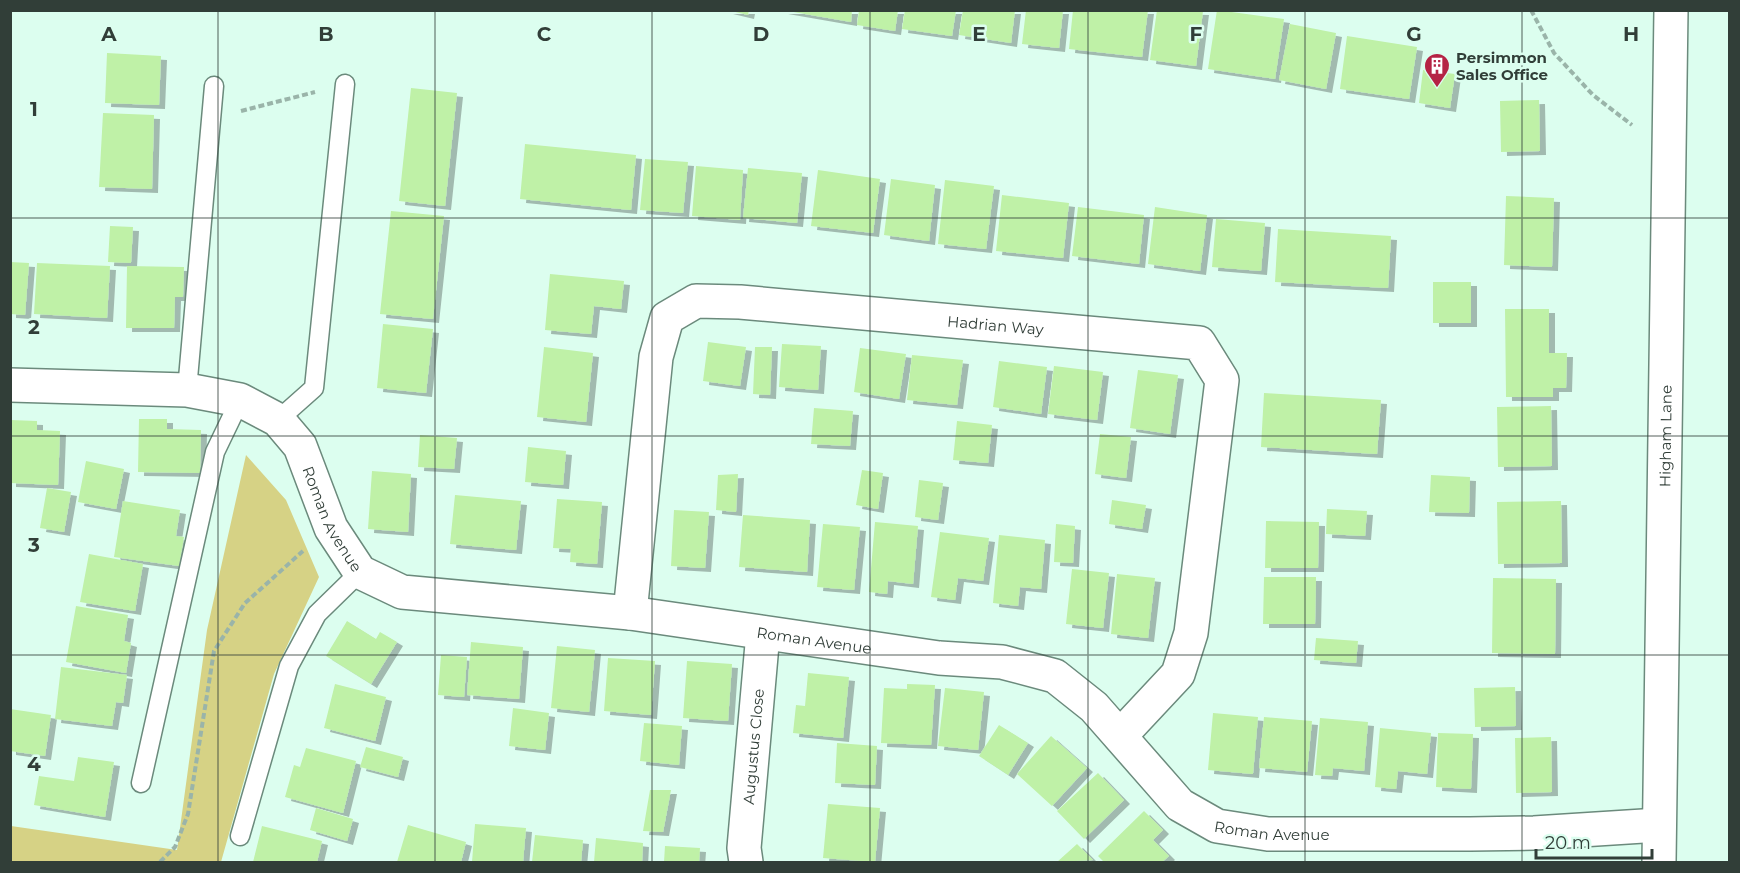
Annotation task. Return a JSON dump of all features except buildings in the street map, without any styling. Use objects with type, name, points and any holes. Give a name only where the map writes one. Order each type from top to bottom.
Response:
[{"type":"street","name":"Higham Lane","points":[[1659,862],[1671,10]]},
{"type":"street","name":"Hadrian Way","points":[[630,613],[656,357],[667,318],[696,301],[740,302],[1199,343],[1222,380],[1191,633],[1178,674],[1120,736]]},
{"type":"street","name":"Roman Avenue","points":[[10,385],[187,390],[240,400],[278,420],[300,446],[331,528],[360,572],[402,592],[630,613],[939,658],[1002,662],[1055,676],[1094,706],[1179,805],[1217,826],[1268,834],[1470,834],[1534,833],[1659,825]]},
{"type":"street","name":"Augustus Close","points":[[746,862],[744,848],[763,633]]},
{"type":"lane","points":[[278,420],[314,388],[345,84]]},
{"type":"lane","points":[[187,390],[214,86]]},
{"type":"lane","points":[[141,783],[215,452],[240,400]]},
{"type":"lane","points":[[240,836],[289,666],[317,614],[360,572]]},
{"type":"path","points":[[1531,10],[1554,53],[1593,95],[1669,153]]},
{"type":"path","points":[[211,118],[345,84]]},
{"type":"path","points":[[160,862],[175,847],[188,814],[214,651],[245,603],[331,528]]},
{"type":"shaded area","points":[[246,455],[286,500],[319,577],[274,674],[221,862],[11,862],[11,826],[177,850],[207,630]]},
{"type":"place","name":"Persimmon Sales Office","points":[[1437,89]]}]
